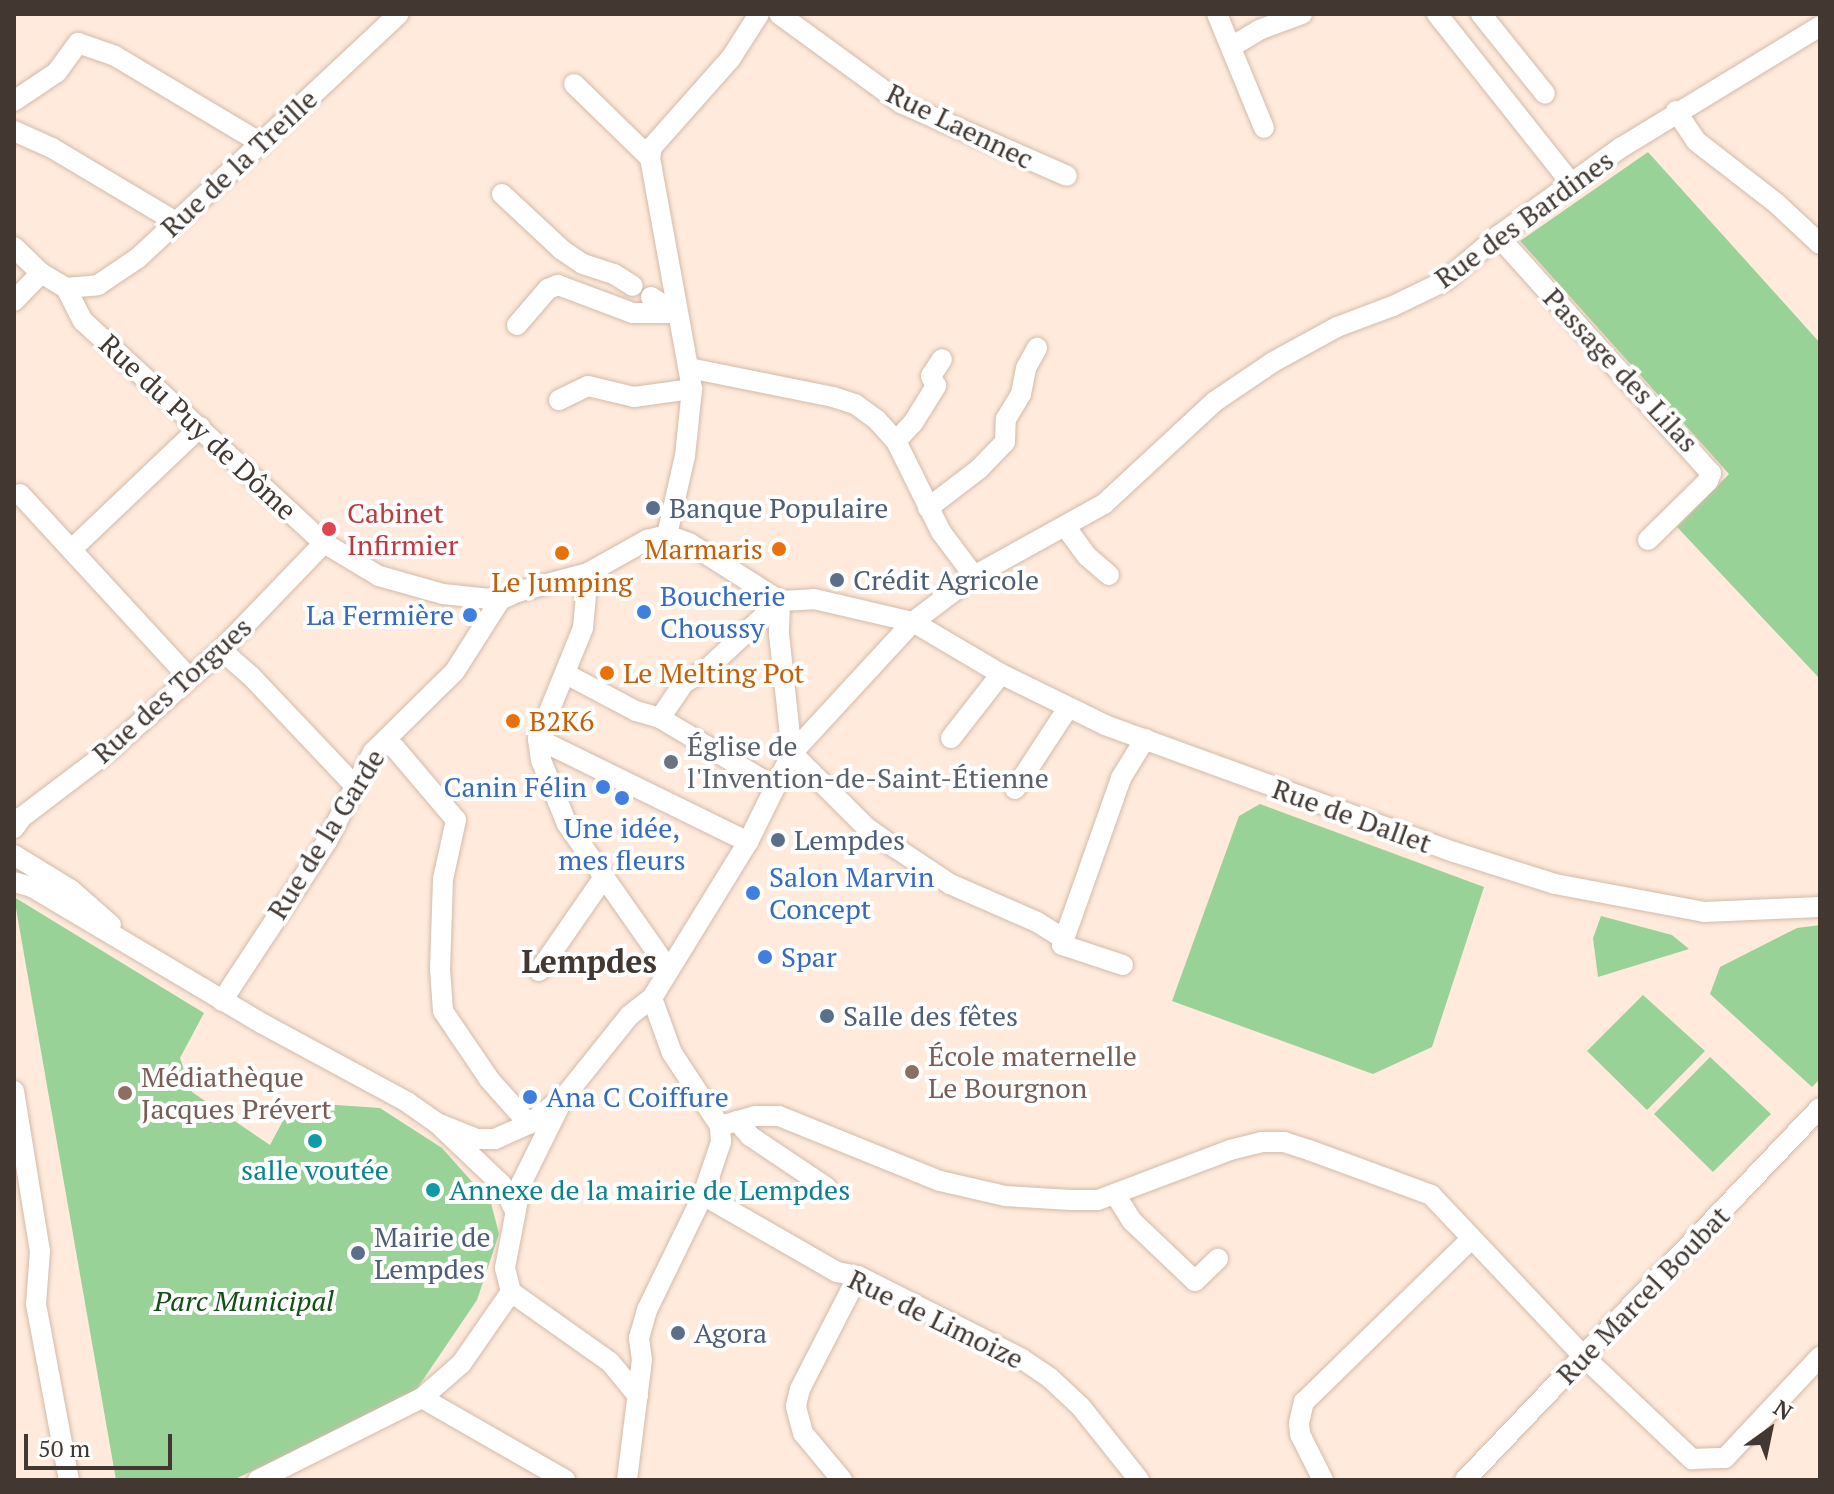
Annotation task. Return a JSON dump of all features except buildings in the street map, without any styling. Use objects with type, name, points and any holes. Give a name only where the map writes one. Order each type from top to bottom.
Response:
[{"type":"street","name":"Rue de la Treille","points":[[66,288],[98,285],[138,258],[399,14]]},
{"type":"street","points":[[759,14],[731,58],[659,137],[650,158],[692,389],[685,456],[667,535],[689,543],[780,601]]},
{"type":"street","name":"Rue Laennec","points":[[779,14],[901,103],[1067,176]]},
{"type":"street","points":[[1217,14],[1264,128]]},
{"type":"street","points":[[1231,47],[1259,30],[1302,14]]},
{"type":"street","points":[[1437,14],[1571,183]]},
{"type":"street","points":[[1481,14],[1545,94]]},
{"type":"street","name":"Rue des Bardines","points":[[792,753],[913,622],[974,576],[1104,504],[1214,402],[1273,362],[1337,327],[1393,306],[1445,281],[1498,236],[1676,111],[1820,26]]},
{"type":"street","points":[[14,101],[57,72],[78,43],[115,56],[261,143]]},
{"type":"street","points":[[574,84],[650,158]]},
{"type":"street","points":[[1676,111],[1696,141],[1776,203],[1820,244]]},
{"type":"street","points":[[14,131],[52,148],[176,222]]},
{"type":"street","points":[[502,194],[562,250],[583,264],[614,274],[633,286]]},
{"type":"street","name":"Passage des Lilas","points":[[1498,236],[1711,473],[1708,481],[1648,540]]},
{"type":"street","points":[[14,247],[41,273],[66,288]]},
{"type":"street","points":[[14,301],[41,273]]},
{"type":"street","points":[[517,325],[548,289],[558,285],[633,313],[677,313]]},
{"type":"street","name":"Rue du Puy de Dôme","points":[[66,288],[83,321],[324,543],[379,576],[443,594],[500,600],[517,592],[588,573],[647,540],[667,535]]},
{"type":"street","points":[[651,297],[677,313]]},
{"type":"street","points":[[928,508],[979,469],[1005,442],[1006,419],[1021,394],[1026,368],[1037,348]]},
{"type":"street","points":[[896,441],[913,423],[936,386],[931,376],[942,359]]},
{"type":"street","points":[[689,368],[855,404],[896,441],[918,479],[928,508],[974,576]]},
{"type":"street","points":[[559,400],[588,386],[634,397],[692,389]]},
{"type":"street","points":[[72,549],[200,427]]},
{"type":"street","points":[[20,494],[189,678]]},
{"type":"street","points":[[1065,526],[1087,556],[1109,575]]},
{"type":"street","name":"Rue des Torgues","points":[[14,828],[22,817],[109,751],[221,650],[324,543]]},
{"type":"street","points":[[588,573],[583,628],[538,739],[547,778],[567,824],[668,968]]},
{"type":"street","name":"Rue de Dallet","points":[[780,601],[814,599],[913,622],[1001,674],[1068,708],[1349,816],[1555,884],[1704,912],[1820,907]]},
{"type":"street","name":"Rue de la Garde","points":[[222,1001],[327,841],[354,785],[384,742],[455,671],[500,600]]},
{"type":"street","points":[[638,1396],[610,1362],[511,1292],[505,1268],[515,1211],[529,1165],[565,1096],[630,1015],[652,998],[748,842],[792,753],[788,691],[779,634],[780,601]]},
{"type":"street","points":[[660,718],[684,683],[707,669],[780,601]]},
{"type":"street","points":[[221,650],[250,675],[354,785]]},
{"type":"street","points":[[951,738],[1001,674]]},
{"type":"street","points":[[565,677],[636,711],[660,718],[775,787]]},
{"type":"street","points":[[1015,789],[1068,708]]},
{"type":"street","points":[[538,739],[748,842]]},
{"type":"street","points":[[1123,965],[1062,945],[1121,778],[1145,739]]},
{"type":"street","points":[[384,742],[395,748],[456,820],[443,879],[443,1011],[489,1079],[529,1124]]},
{"type":"street","points":[[792,753],[867,828],[896,848],[950,884],[1037,922],[1064,939]]},
{"type":"street","points":[[14,855],[71,890],[131,944]]},
{"type":"street","points":[[539,971],[604,877]]},
{"type":"street","points":[[14,882],[32,887],[222,1001],[389,1090],[437,1123],[502,1185],[515,1211]]},
{"type":"street","points":[[652,998],[672,1053],[728,1124],[826,1187]]},
{"type":"street","points":[[14,1091],[21,1174],[40,1251],[36,1304],[69,1480]]},
{"type":"street","points":[[437,1123],[477,1139],[495,1139],[529,1124],[565,1096]]},
{"type":"street","name":"Rue Marcel Boubat","points":[[1465,1480],[1819,1111]]},
{"type":"street","points":[[728,1124],[779,1116],[940,1181],[975,1190],[1071,1200],[1098,1200],[1230,1150],[1262,1142],[1284,1142],[1431,1195],[1584,1357],[1692,1459],[1725,1458],[1820,1357]]},
{"type":"street","points":[[610,1362],[626,1354],[639,1338],[668,1262],[703,1195],[728,1124]]},
{"type":"street","points":[[1115,1194],[1132,1221],[1195,1281],[1218,1259]]},
{"type":"street","name":"Rue de Limoize","points":[[703,1195],[837,1272],[858,1276],[986,1340],[1050,1378],[1081,1407],[1139,1480]]},
{"type":"street","points":[[1323,1480],[1300,1434],[1304,1402],[1328,1375],[1471,1239]]},
{"type":"street","points":[[842,1480],[803,1433],[796,1406],[800,1389],[858,1276]]},
{"type":"street","points":[[258,1480],[422,1398],[461,1364],[511,1292]]},
{"type":"street","points":[[627,1480],[642,1360],[639,1338]]},
{"type":"street","points":[[422,1398],[552,1477]]},
{"type":"green space","points":[[1648,152],[1820,343],[1820,679],[1677,527],[1729,474],[1520,241]]},
{"type":"green space","points":[[1260,804],[1484,887],[1432,1047],[1373,1074],[1172,1001],[1239,816]]},
{"type":"green space","name":"Parc Municipal","points":[[14,897],[204,1013],[180,1058],[192,1092],[270,1145],[293,1102],[380,1108],[442,1148],[491,1203],[499,1234],[477,1300],[412,1396],[233,1480],[116,1480]]},
{"type":"green space","points":[[1601,916],[1672,935],[1689,949],[1598,977],[1593,938]]},
{"type":"green space","points":[[1820,925],[1820,1079],[1812,1087],[1710,994],[1720,967],[1797,928]]},
{"type":"green space","points":[[1643,995],[1705,1051],[1647,1110],[1587,1051]]},
{"type":"green space","points":[[1710,1057],[1771,1114],[1713,1172],[1654,1114]]},
{"type":"place","name":"Banque Populaire","points":[[653,508]]},
{"type":"place","name":"Cabinet Infirmier","points":[[329,529]]},
{"type":"place","name":"Marmaris","points":[[779,549]]},
{"type":"place","name":"Le Jumping","points":[[562,553]]},
{"type":"place","name":"Crédit Agricole","points":[[837,580]]},
{"type":"place","name":"Boucherie Choussy","points":[[644,612]]},
{"type":"place","name":"La Fermière","points":[[470,615]]},
{"type":"place","name":"Le Melting Pot","points":[[607,673]]},
{"type":"place","name":"B2K6","points":[[513,721]]},
{"type":"place","name":"Église de l'Invention-de-Saint-Étienne","points":[[671,762]]},
{"type":"place","name":"Canin Félin","points":[[603,787]]},
{"type":"place","name":"Une idée, mes fleurs","points":[[622,798]]},
{"type":"place","name":"Lempdes","points":[[778,840]]},
{"type":"place","name":"Salon Marvin Concept","points":[[753,893]]},
{"type":"place","name":"Spar","points":[[765,957]]},
{"type":"place","name":"Salle des fêtes","points":[[827,1016]]},
{"type":"place","name":"École maternelle Le Bourgnon","points":[[912,1072]]},
{"type":"place","name":"Médiathèque Jacques Prévert","points":[[125,1093]]},
{"type":"place","name":"Ana C Coiffure","points":[[530,1097]]},
{"type":"place","name":"salle voutée","points":[[315,1141]]},
{"type":"place","name":"Annexe de la mairie de Lempdes","points":[[433,1190]]},
{"type":"place","name":"Mairie de Lempdes","points":[[358,1253]]},
{"type":"place","name":"Agora","points":[[678,1333]]},
{"type":"district","name":"Lempdes","points":[[589,961]]}]
